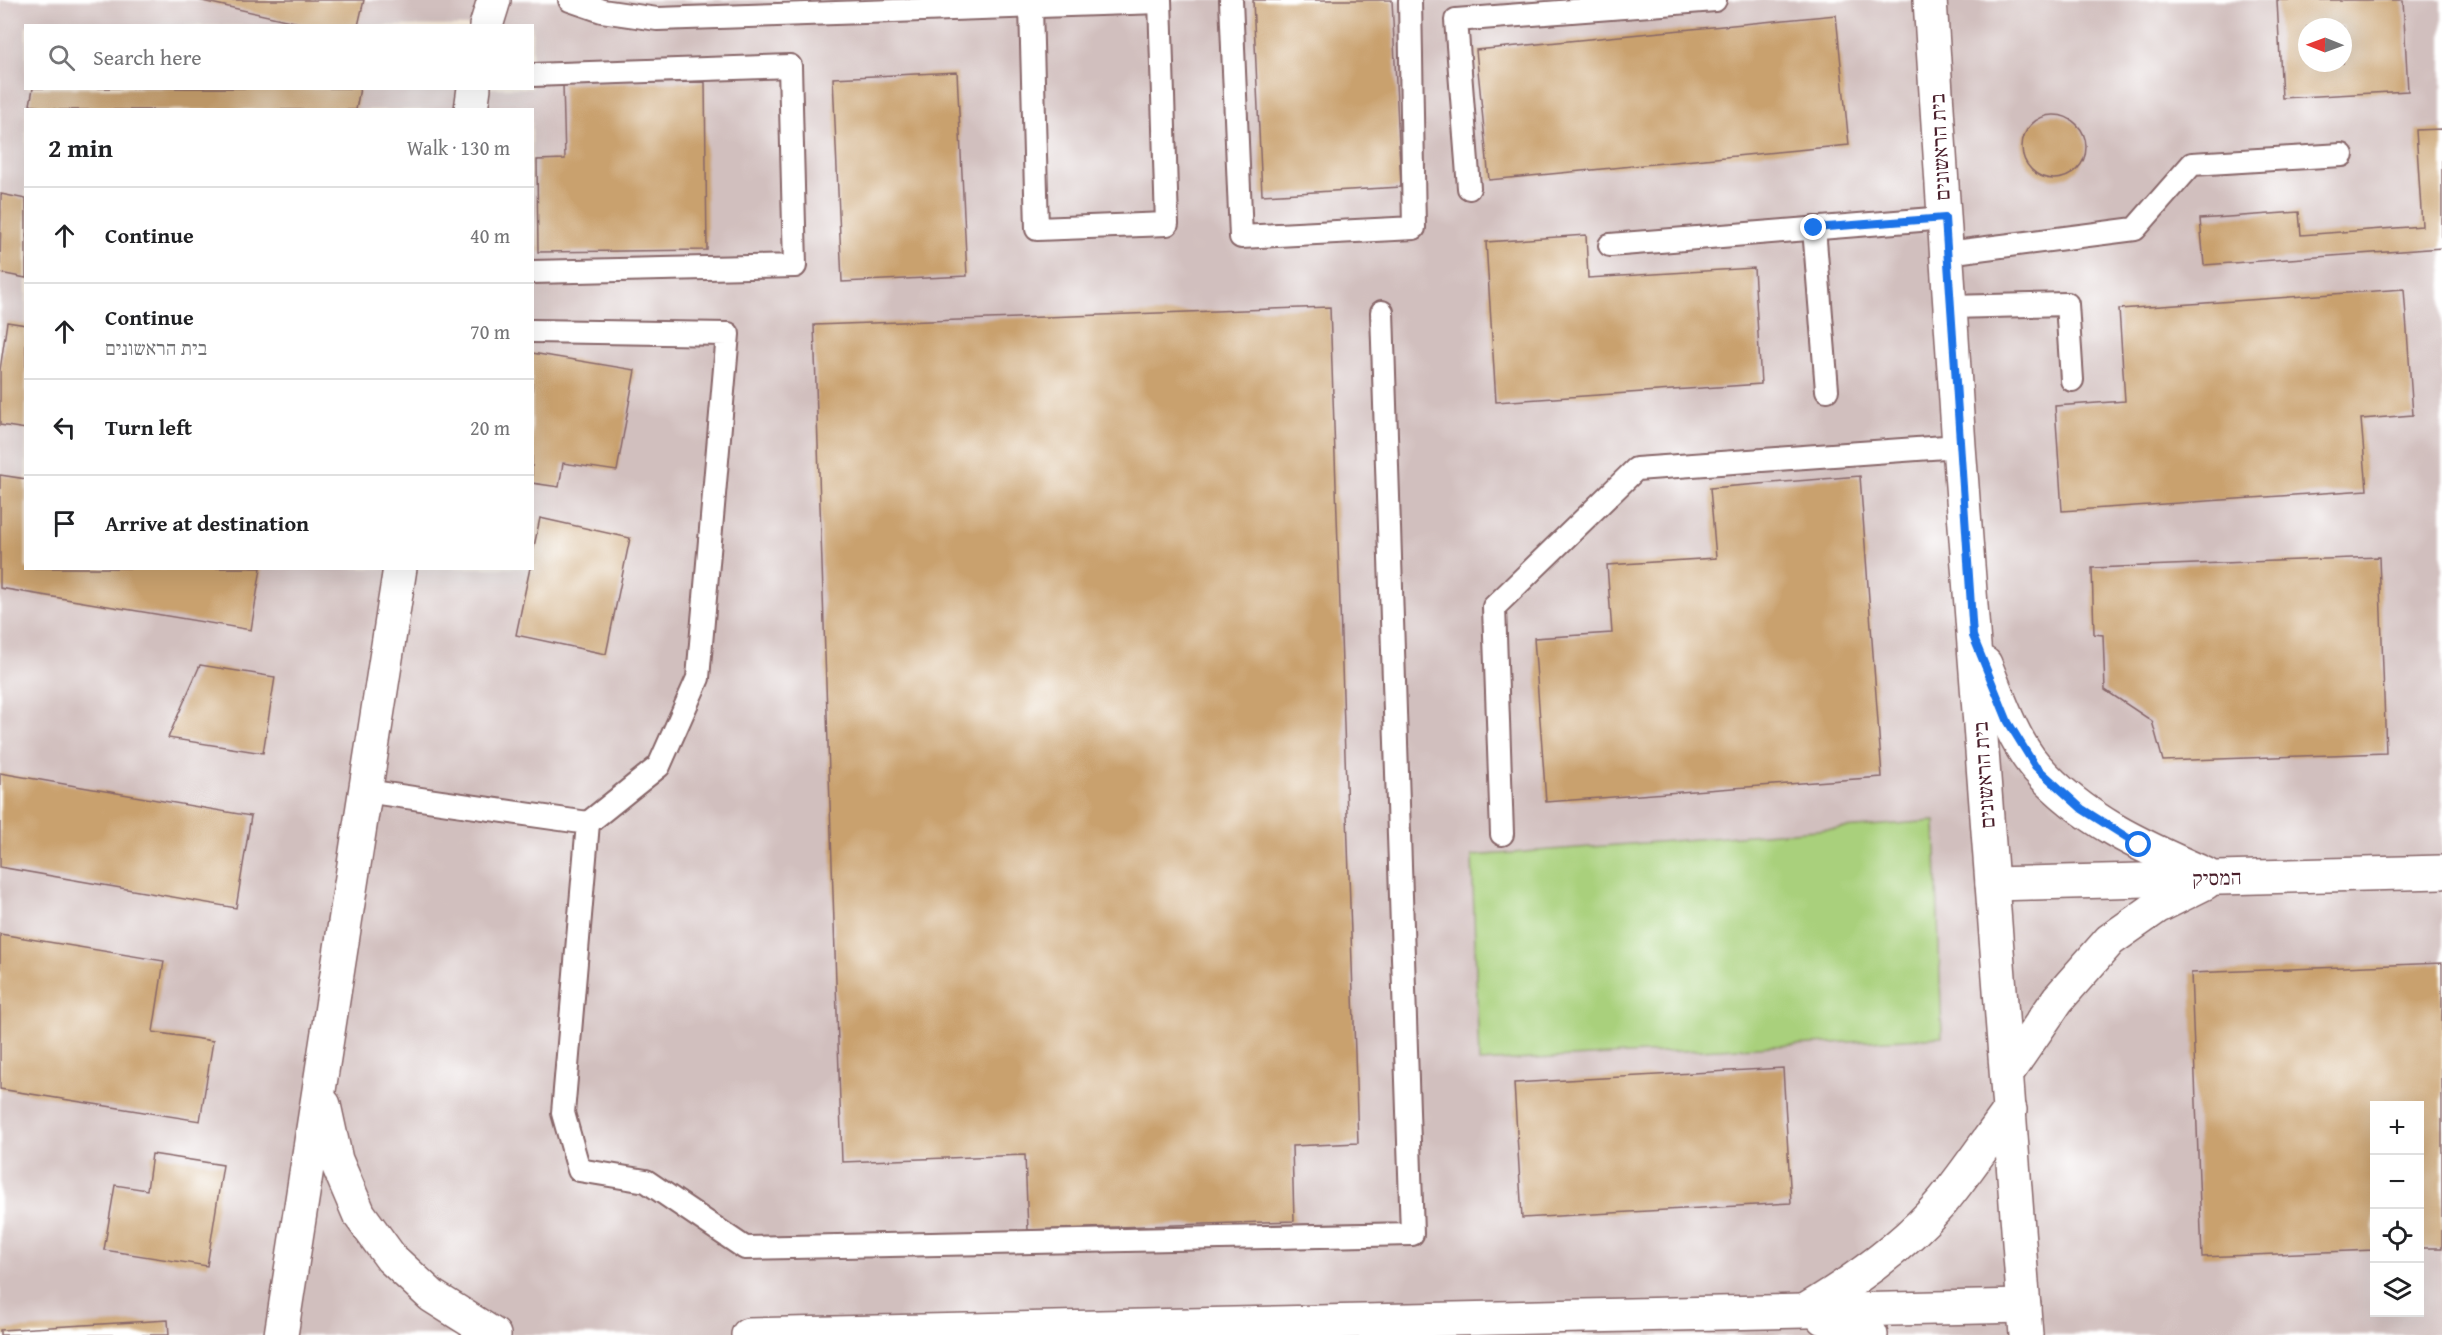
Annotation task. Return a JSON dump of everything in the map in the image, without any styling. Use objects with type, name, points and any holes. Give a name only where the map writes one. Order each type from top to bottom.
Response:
[{"type":"street","points":[[484,0],[484,24]]},
{"type":"street","points":[[485,24],[494,0]]},
{"type":"street","name":"בית הראשונים","points":[[1930,0],[1959,446],[2025,1321]]},
{"type":"street","points":[[471,108],[474,90]]},
{"type":"street","points":[[281,1335],[400,570]]},
{"type":"street","points":[[1973,636],[2008,722],[2035,766],[2082,809],[2139,845],[2215,878]]},
{"type":"street","name":"המסיק","points":[[1992,884],[2442,872]]},
{"type":"street","points":[[2007,1073],[2058,999],[2110,940],[2157,907],[2215,878]]},
{"type":"street","points":[[320,1086],[336,1160],[359,1214],[391,1258],[432,1296],[494,1335]]},
{"type":"street","points":[[1805,1311],[1846,1287],[1892,1250],[1941,1203],[2010,1110]]},
{"type":"street","points":[[1805,1311],[1871,1335]]},
{"type":"street","points":[[748,1335],[1466,1327],[1805,1311],[2025,1321]]},
{"type":"lane","points":[[570,0],[602,11],[657,19],[1160,1],[1167,224],[1037,229],[1031,7]]},
{"type":"lane","points":[[1231,0],[1241,237],[1414,228],[1410,0]]},
{"type":"lane","points":[[1469,189],[1456,20],[1715,0]]},
{"type":"lane","points":[[534,75],[789,66],[795,266],[534,272]]},
{"type":"lane","points":[[1947,253],[2135,228],[2192,164],[2342,155]]},
{"type":"lane","points":[[1610,245],[1945,218]]},
{"type":"lane","points":[[1814,228],[1827,390]]},
{"type":"lane","points":[[1950,308],[2067,304],[2072,380]]},
{"type":"lane","points":[[588,822],[563,1113],[579,1170],[646,1181],[745,1248],[1412,1234],[1382,312]]},
{"type":"lane","points":[[365,791],[588,822],[659,766],[698,678],[728,334],[534,332]]},
{"type":"lane","points":[[1502,834],[1494,607],[1636,469],[1959,446]]},
{"type":"shaded area","points":[[0,0],[2442,0],[2442,1335],[0,1335]]},
{"type":"green space","points":[[1935,821],[1942,1037],[1479,1062],[1472,856]]},
{"type":"building","points":[[198,0],[364,0],[358,24],[303,24]]},
{"type":"building","points":[[1253,0],[1392,0],[1401,187],[1262,195]]},
{"type":"building","points":[[2277,0],[2403,0],[2408,91],[2282,98]]},
{"type":"building","points":[[1836,15],[1849,145],[1489,180],[1476,50]]},
{"type":"building","points":[[957,72],[967,276],[842,282],[833,78]]},
{"type":"building","points":[[705,82],[707,250],[538,252],[537,160],[565,159],[563,84]]},
{"type":"building","points":[[33,90],[360,90],[356,108],[47,108],[30,105]]},
{"type":"building","points":[[2048,115],[2060,115],[2077,124],[2084,135],[2086,147],[2084,159],[2077,170],[2060,179],[2048,179],[2036,174],[2027,165],[2022,153],[2022,141],[2027,129],[2036,120]]},
{"type":"building","points":[[2442,129],[2442,248],[2204,265],[2200,219],[2299,212],[2301,235],[2422,226],[2416,130]]},
{"type":"building","points":[[1,194],[24,199],[24,278],[0,273]]},
{"type":"building","points":[[1586,235],[1588,278],[1754,268],[1761,384],[1496,402],[1486,242]]},
{"type":"building","points":[[2404,289],[2413,415],[2361,419],[2367,490],[2062,511],[2055,406],[2125,401],[2119,309]]},
{"type":"building","points":[[1330,307],[1358,1143],[1292,1146],[1294,1221],[1028,1230],[1025,1155],[842,1162],[814,325]]},
{"type":"building","points":[[7,322],[24,325],[24,429],[0,425],[0,370]]},
{"type":"building","points":[[534,353],[635,370],[617,471],[563,463],[559,487],[534,483]]},
{"type":"building","points":[[0,475],[24,479],[24,570],[261,570],[251,630],[0,588]]},
{"type":"building","points":[[1860,476],[1882,777],[1546,802],[1534,638],[1612,633],[1607,565],[1716,558],[1710,488]]},
{"type":"building","points":[[540,518],[630,538],[606,654],[516,635],[530,570],[534,570],[534,546]]},
{"type":"building","points":[[2379,557],[2386,753],[2163,761],[2152,721],[2105,690],[2103,635],[2094,634],[2092,568]]},
{"type":"building","points":[[200,665],[275,677],[263,753],[168,738]]},
{"type":"building","points":[[0,773],[251,816],[236,908],[0,867]]},
{"type":"building","points":[[0,934],[164,961],[153,1032],[213,1041],[200,1121],[0,1089]]},
{"type":"building","points":[[2442,963],[2442,1248],[2424,1248],[2424,1101],[2370,1101],[2370,1250],[2202,1257],[2191,973]]},
{"type":"building","points":[[1783,1068],[1791,1203],[1522,1218],[1514,1083]]},
{"type":"building","points":[[152,1154],[223,1165],[207,1266],[104,1250],[115,1185],[147,1190]]},
{"type":"building","points":[[168,1320],[169,1335],[0,1335],[0,1330]]},
{"type":"route","points":[[1814,228],[1945,218],[1973,636],[2008,722],[2035,766],[2082,809],[2139,845]]}]
